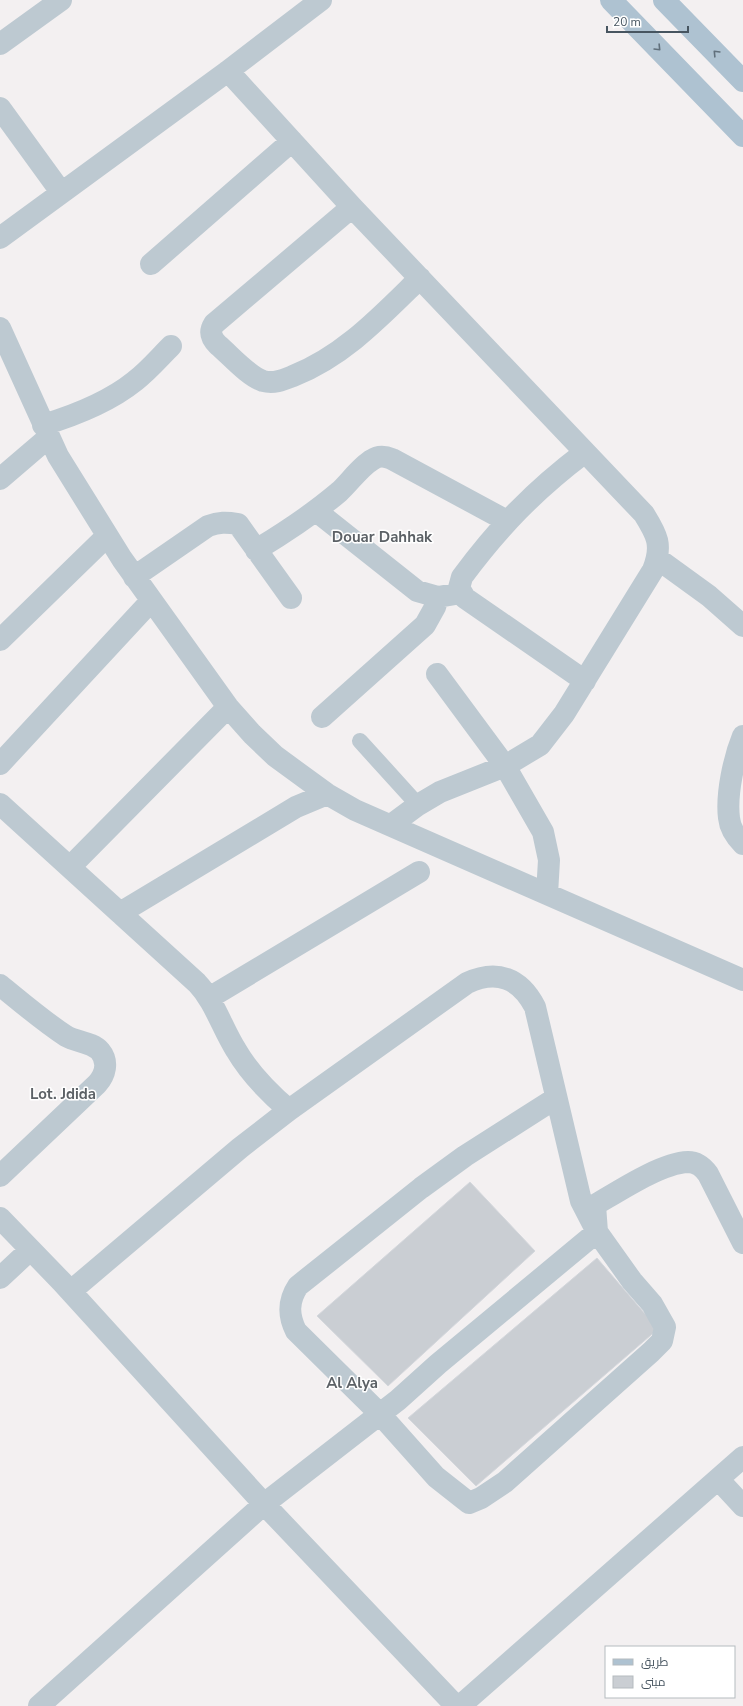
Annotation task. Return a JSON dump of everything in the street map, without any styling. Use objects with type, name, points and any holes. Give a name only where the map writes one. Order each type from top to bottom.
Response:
[{"type":"main road","points":[[611,0],[743,136]]},
{"type":"main road","points":[[664,0],[743,81]]},
{"type":"street","points":[[0,44],[61,0]]},
{"type":"street","points":[[0,238],[228,71],[320,0]]},
{"type":"street","points":[[228,71],[352,207],[584,453],[644,514],[657,536],[658,559],[653,570],[564,714],[540,745],[505,766],[440,792],[418,805],[391,825]]},
{"type":"street","points":[[0,108],[61,192]]},
{"type":"street","points":[[151,264],[292,140]]},
{"type":"street","points":[[352,207],[214,324],[211,333],[213,340],[256,378],[273,382],[282,381],[310,369],[348,346],[420,278]]},
{"type":"street","points":[[0,328],[58,456],[107,536],[134,577],[228,707],[252,734],[275,756],[327,794],[355,810],[743,980]]},
{"type":"street","points":[[0,479],[46,431],[113,396],[136,381],[171,346]]},
{"type":"street","points":[[461,593],[460,582],[462,577],[507,521],[555,475],[584,453]]},
{"type":"street","points":[[256,550],[287,532],[316,511],[347,485],[370,460],[384,456],[507,521]]},
{"type":"street","points":[[316,511],[408,585],[427,594],[438,597],[461,593],[585,681]]},
{"type":"street","points":[[134,577],[208,526],[217,522],[228,522],[238,524],[291,598]]},
{"type":"street","points":[[0,640],[107,536]]},
{"type":"street","points":[[658,559],[708,596],[743,626]]},
{"type":"street","points":[[322,717],[425,625],[435,607],[438,597]]},
{"type":"street","points":[[0,764],[151,601]]},
{"type":"street","points":[[437,674],[505,766],[543,832],[550,860],[547,894]]},
{"type":"street","points":[[70,867],[228,707]]},
{"type":"street","points":[[743,736],[732,774],[729,818],[733,831],[743,844]]},
{"type":"street","points":[[120,913],[296,807],[327,794]]},
{"type":"street","points":[[0,804],[197,983],[209,998],[237,1052],[270,1093],[289,1110]]},
{"type":"street","points":[[209,998],[419,872]]},
{"type":"street","points":[[71,1291],[240,1148],[289,1110],[467,983],[487,976],[497,976],[510,980],[521,986],[535,1007],[581,1201],[597,1232],[632,1281],[652,1304],[665,1327],[662,1341],[505,1482],[481,1498],[468,1503],[436,1477],[379,1413],[296,1331],[290,1313],[290,1304],[293,1295],[306,1280],[421,1188],[471,1152],[556,1098]]},
{"type":"street","points":[[0,985],[67,1036],[82,1043],[94,1046],[100,1052],[106,1066],[105,1072],[97,1084],[0,1176]]},
{"type":"street","points":[[597,1232],[596,1205],[643,1178],[667,1168],[689,1162],[704,1168],[743,1243]]},
{"type":"street","points":[[0,1218],[71,1291],[264,1504],[456,1706]]},
{"type":"street","points":[[39,1706],[264,1504],[379,1413],[398,1400],[438,1364],[597,1232]]},
{"type":"street","points":[[0,1278],[30,1250]]},
{"type":"street","points":[[460,1706],[743,1457]]},
{"type":"street","points":[[718,1479],[743,1506]]},
{"type":"lane","points":[[360,741],[418,805]]},
{"type":"building","points":[[470,1182],[535,1251],[388,1386],[317,1316]]},
{"type":"building","points":[[597,1258],[658,1329],[476,1486],[408,1418]]},
{"type":"district","name":"Douar Dahhak","points":[[382,537]]},
{"type":"district","name":"Lot. Jdida","points":[[63,1094]]},
{"type":"district","name":"Al Alya","points":[[352,1383]]}]
